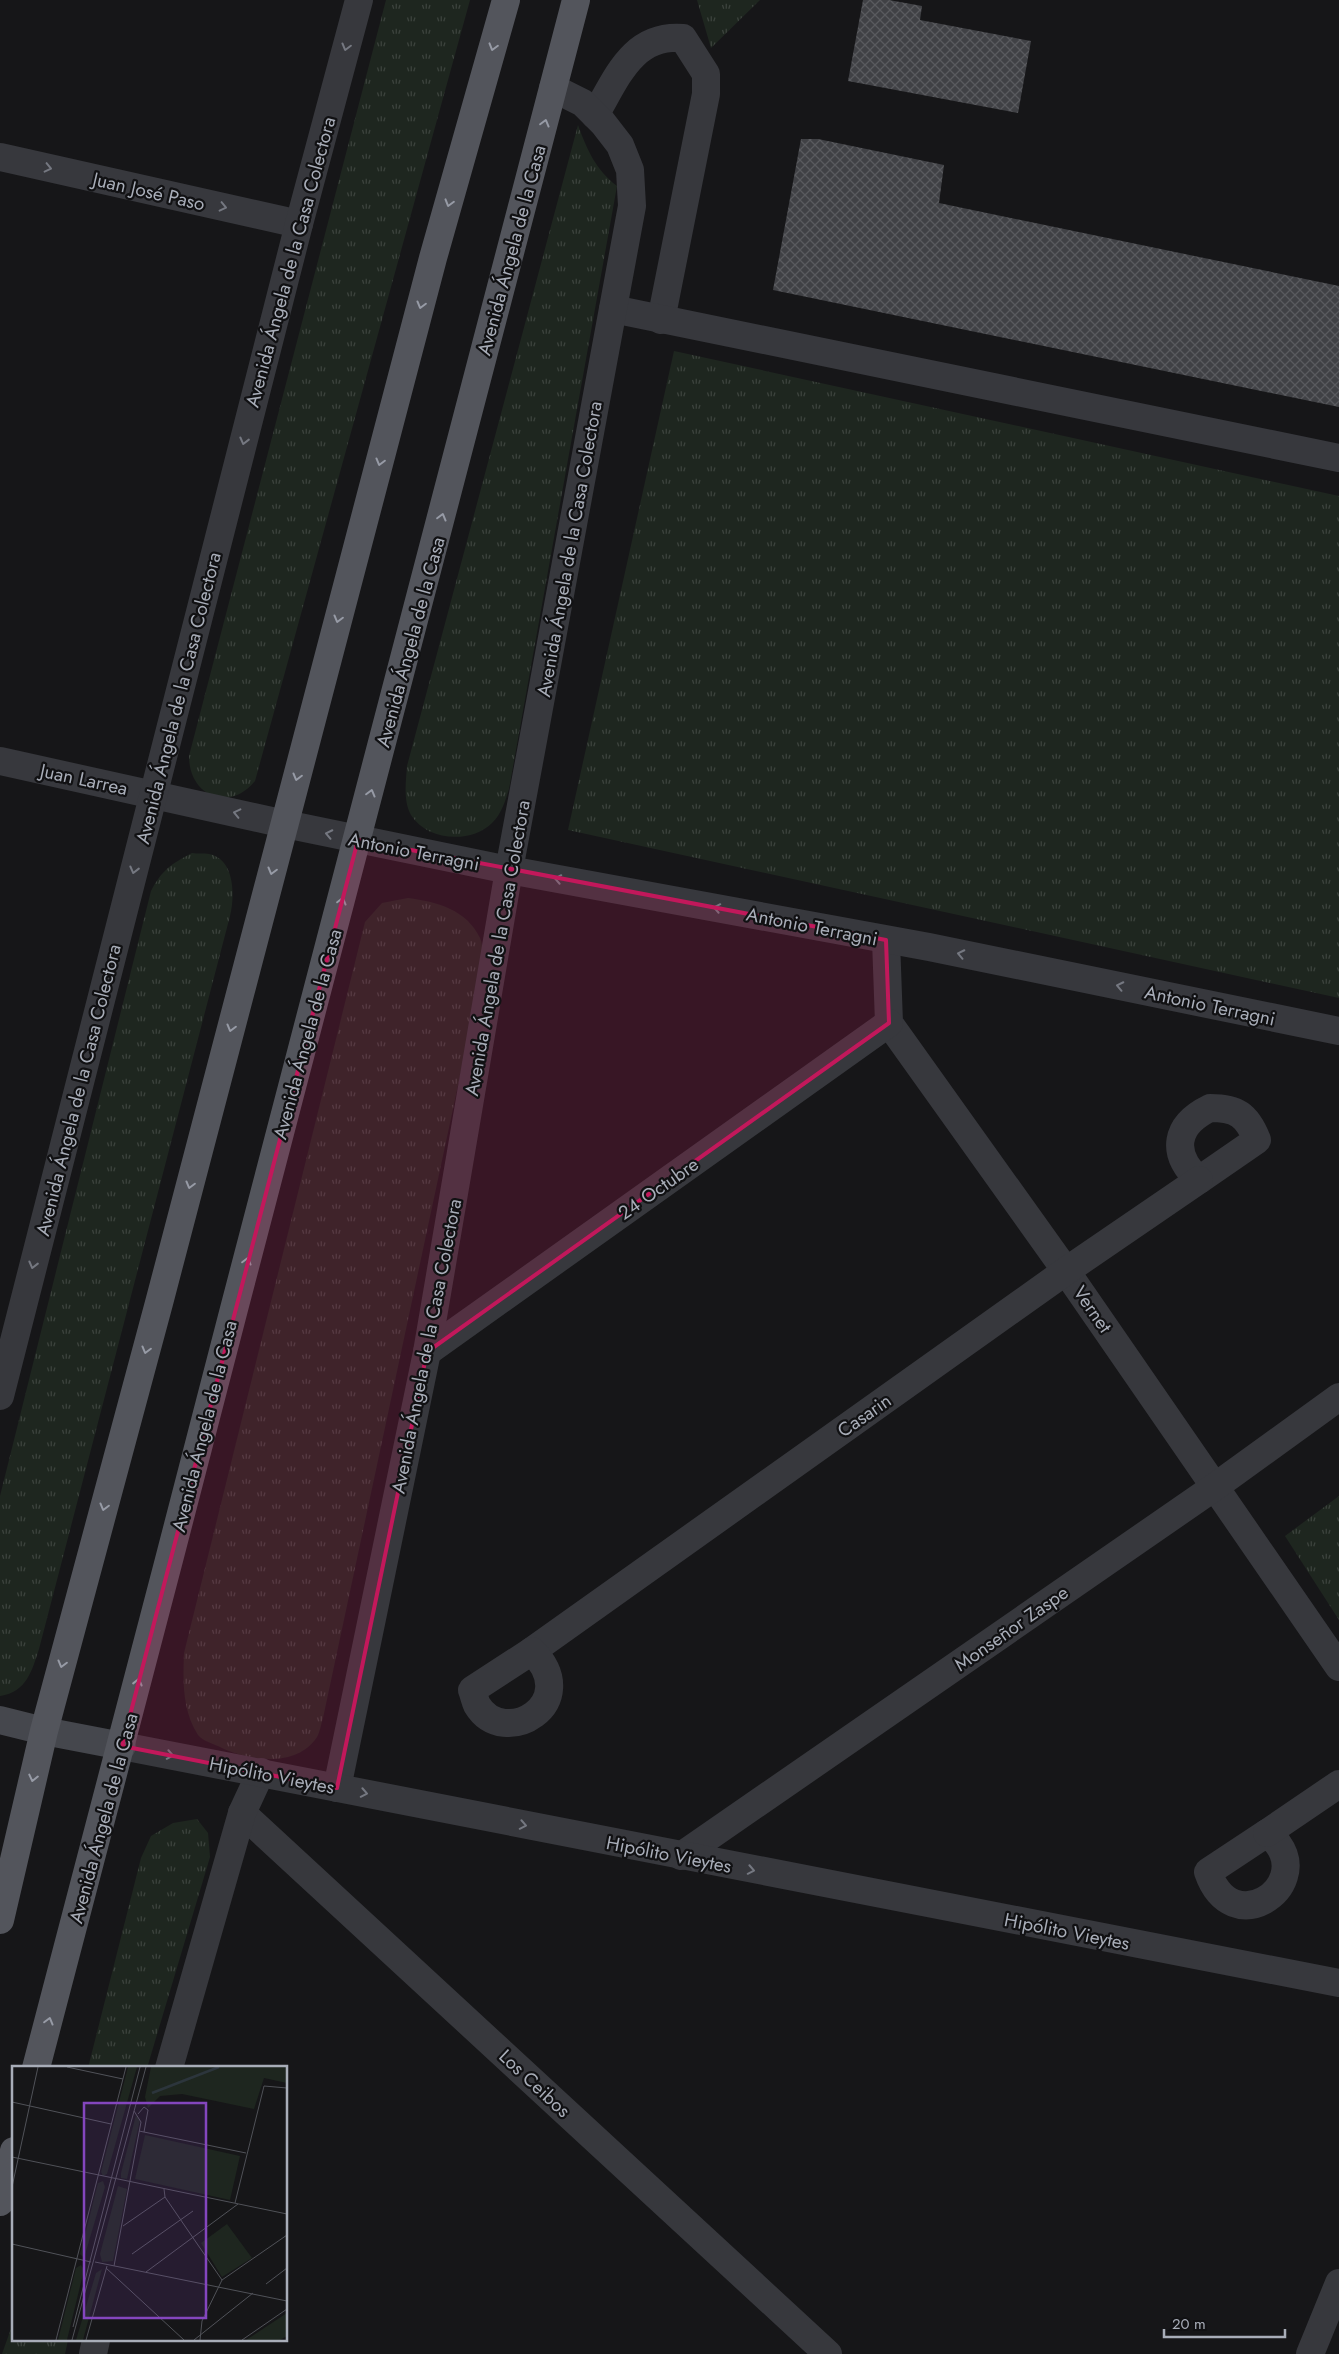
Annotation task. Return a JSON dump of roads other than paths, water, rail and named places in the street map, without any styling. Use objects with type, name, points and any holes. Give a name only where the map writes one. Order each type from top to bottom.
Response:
[{"type":"main road","points":[[0,1920],[44,1731],[433,258],[506,0]]},
{"type":"main road","name":"Avenida Ángela de la Casa","points":[[37,2066],[122,1746],[234,1309],[576,0]]},
{"type":"main road","name":"Hipólito Vieytes","points":[[0,1720],[44,1731],[122,1746]]},
{"type":"main road","points":[[0,2202],[12,2158]]},
{"type":"street","name":"Avenida Ángela de la Casa Colectora","points":[[0,1396],[299,224],[359,0]]},
{"type":"street","points":[[595,115],[625,65],[641,48],[667,37],[683,38],[706,74],[706,94],[662,320]]},
{"type":"street","name":"Avenida Ángela de la Casa Colectora","points":[[337,1788],[428,1352],[509,870],[632,206],[630,170],[620,145],[583,103],[553,88]]},
{"type":"street","name":"Juan José Paso","points":[[0,157],[299,224]]},
{"type":"street","points":[[613,309],[1339,458]]},
{"type":"street","name":"Juan Larrea","points":[[0,761],[285,824]]},
{"type":"street","name":"Antonio Terragni","points":[[285,824],[509,870],[886,940],[1339,1031]]},
{"type":"street","points":[[886,940],[889,1024]]},
{"type":"street","name":"24 Octubre","points":[[428,1352],[889,1024]]},
{"type":"street","name":"Vernet","points":[[889,1024],[1066,1271],[1339,1667]]},
{"type":"street","name":"Casarin","points":[[532,1651],[1066,1271],[1199,1180]]},
{"type":"street","name":"Monseñor Zaspe","points":[[681,1856],[1216,1486],[1339,1397]]},
{"type":"street","name":"Hipólito Vieytes","points":[[122,1746],[1339,1983]]},
{"type":"street","points":[[170,2066],[242,1813],[261,1772]]},
{"type":"street","points":[[1267,1833],[1339,1784]]},
{"type":"street","name":"Los Ceibos","points":[[242,1813],[828,2354]]},
{"type":"street","points":[[1310,2354],[1339,2283]]}]
